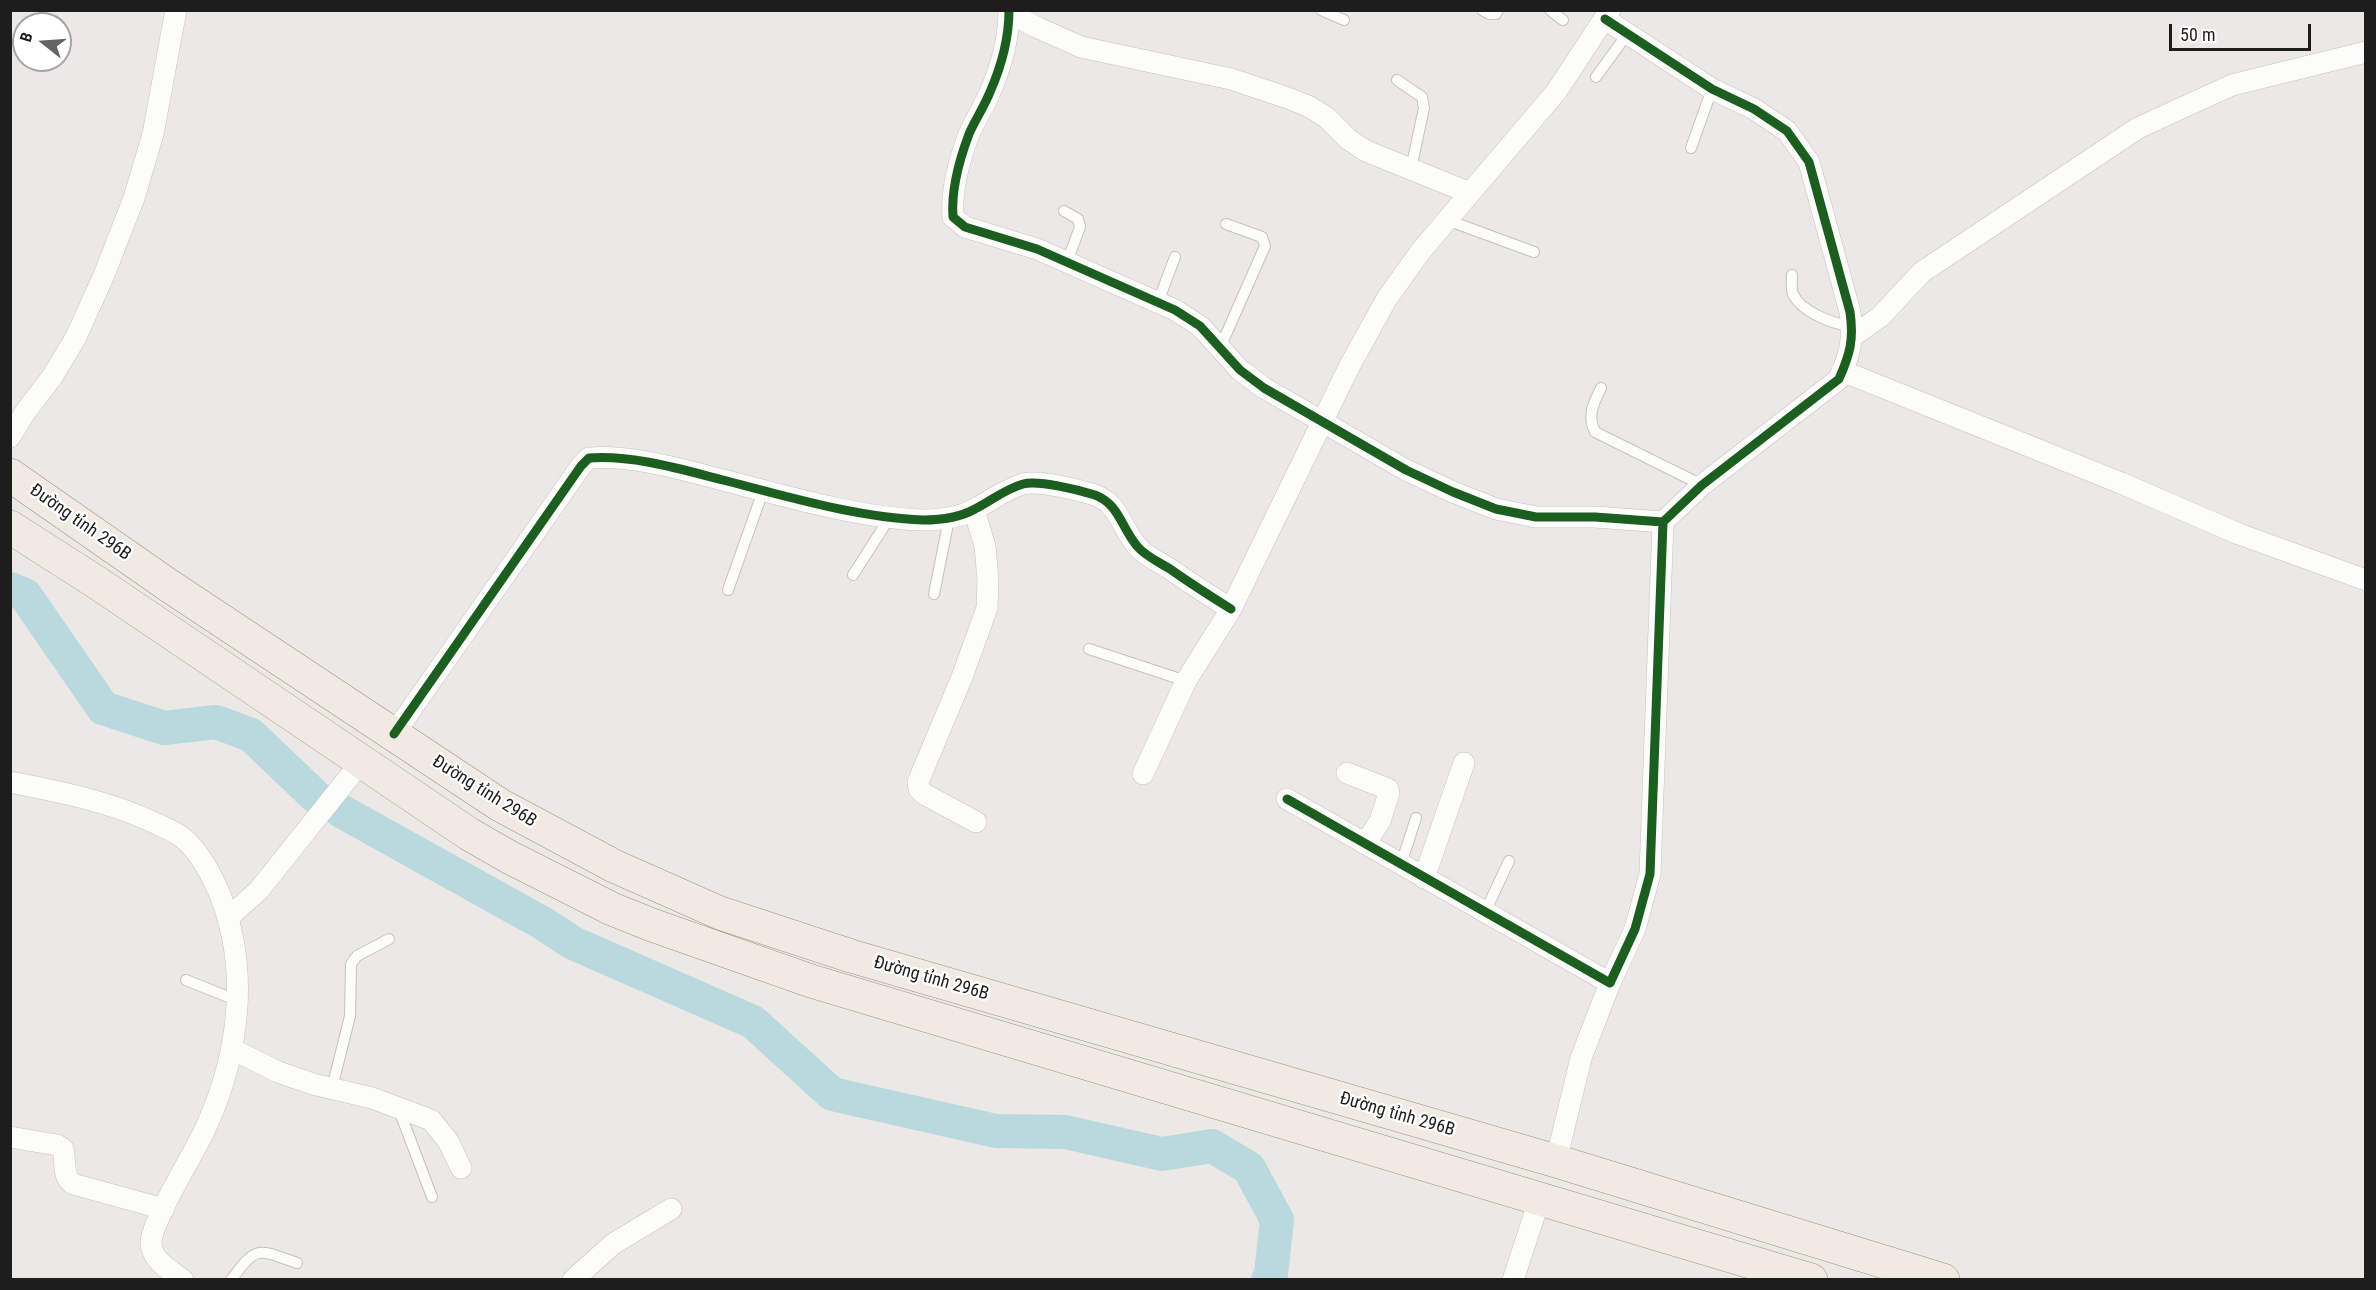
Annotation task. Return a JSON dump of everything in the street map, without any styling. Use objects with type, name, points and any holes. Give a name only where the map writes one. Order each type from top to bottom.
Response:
[{"type":"main road","name":"Đường tỉnh 296B","points":[[10,475],[168,585],[500,805],[614,866],[720,913],[851,956],[1556,1161],[1943,1280]]},
{"type":"main road","name":"Đường tỉnh 296B","points":[[10,527],[469,834],[612,909],[811,981],[1810,1280]]},
{"type":"street","points":[[10,437],[26,411],[52,377],[76,337],[104,275],[134,198],[153,134],[176,10]]},
{"type":"street","points":[[1009,11],[1036,27],[1081,47],[1231,79],[1308,106],[1326,117],[1366,151],[1470,193]]},
{"type":"street","points":[[1009,11],[1009,29],[995,79],[970,134],[952,203],[953,217],[964,227],[1037,249],[1175,309],[1200,326],[1240,370],[1264,388],[1406,470],[1453,492],[1496,509],[1536,517],[1663,522]]},
{"type":"street","points":[[1143,774],[1186,681],[1231,609],[1349,367],[1386,300],[1420,252],[1556,92],[1607,15],[1628,33],[1712,88],[1754,109],[1787,131],[1809,162],[1850,312],[1852,331],[1839,379],[1702,485],[1663,522],[1650,874],[1635,929],[1610,983],[1581,1058],[1556,1161]]},
{"type":"street","points":[[1852,331],[1880,317],[1922,272],[2138,128],[2232,85],[2366,52]]},
{"type":"street","points":[[1842,371],[2121,483],[2239,534],[2366,580]]},
{"type":"street","points":[[394,734],[482,606],[589,458],[654,463],[764,491],[890,518],[949,519],[974,510],[1003,492],[1025,483],[1043,484],[1093,495],[1108,501],[1138,547],[1231,609]]},
{"type":"street","points":[[974,510],[985,546],[988,580],[987,608],[962,677],[918,782],[919,789],[924,794],[976,822]]},
{"type":"street","points":[[229,917],[260,890],[362,761]]},
{"type":"street","points":[[1424,878],[1464,763]]},
{"type":"street","points":[[1347,773],[1388,789],[1389,794],[1380,821],[1365,844]]},
{"type":"street","points":[[10,782],[63,792],[130,811],[180,835],[209,869],[229,917],[237,959],[238,1001],[232,1049],[218,1101],[198,1145],[153,1228],[151,1245],[157,1260],[183,1280]]},
{"type":"street","points":[[1287,799],[1610,983]]},
{"type":"street","points":[[232,1049],[278,1072],[398,1107],[431,1120],[448,1141],[461,1168]]},
{"type":"street","points":[[10,1137],[57,1144],[63,1149],[65,1175],[74,1184],[164,1209]]},
{"type":"street","points":[[1513,1280],[1540,1198]]},
{"type":"street","points":[[573,1280],[613,1244],[671,1209]]},
{"type":"lane","points":[[1321,10],[1344,20]]},
{"type":"lane","points":[[1482,10],[1489,14],[1496,14],[1498,10]]},
{"type":"lane","points":[[1550,10],[1563,20]]},
{"type":"lane","points":[[1596,77],[1628,33]]},
{"type":"lane","points":[[1397,80],[1422,98],[1424,108],[1411,169]]},
{"type":"lane","points":[[1691,148],[1712,88]]},
{"type":"lane","points":[[1064,211],[1078,219],[1080,227],[1067,262]]},
{"type":"lane","points":[[1447,220],[1534,252]]},
{"type":"lane","points":[[1220,348],[1264,246],[1262,237],[1226,224]]},
{"type":"lane","points":[[1158,302],[1174,257]]},
{"type":"lane","points":[[1792,275],[1792,293],[1798,301],[1814,313],[1852,331]]},
{"type":"lane","points":[[1601,388],[1591,409],[1590,422],[1595,432],[1702,485]]},
{"type":"lane","points":[[728,590],[764,491]]},
{"type":"lane","points":[[853,575],[890,518]]},
{"type":"lane","points":[[934,594],[949,519]]},
{"type":"lane","points":[[1089,649],[1186,681]]},
{"type":"lane","points":[[1401,864],[1416,818]]},
{"type":"lane","points":[[1485,912],[1509,861]]},
{"type":"lane","points":[[332,1088],[350,1016],[351,964],[357,956],[389,939]]},
{"type":"lane","points":[[186,980],[238,1001]]},
{"type":"lane","points":[[398,1107],[432,1197]]},
{"type":"lane","points":[[231,1280],[248,1258],[255,1253],[266,1252],[297,1263]]},
{"type":"waterway","points":[[10,589],[25,595],[103,708],[164,728],[216,722],[251,735],[315,796]]},
{"type":"waterway","points":[[341,811],[544,924],[573,943],[753,1022],[832,1094],[996,1131],[1065,1132],[1162,1154],[1212,1146],[1249,1168],[1277,1220],[1271,1274],[1268,1280]]},
{"type":"cycle path","points":[[1009,10],[1008,31],[1001,62],[988,98],[969,134],[957,175],[953,196],[953,217],[965,227],[1037,249],[1175,310],[1200,326],[1240,370],[1264,388],[1406,470],[1453,492],[1496,509],[1536,517],[1595,517],[1663,522]]},
{"type":"cycle path","points":[[1287,799],[1610,983],[1635,929],[1650,874],[1663,522],[1702,485],[1839,379],[1848,354],[1852,331],[1850,312],[1809,162],[1787,131],[1754,109],[1712,89],[1605,19]]},
{"type":"cycle path","points":[[394,734],[581,466],[589,458],[623,459],[657,464],[848,511],[923,520],[963,515],[1023,484],[1039,483],[1069,488],[1103,499],[1115,510],[1132,539],[1144,553],[1231,609]]}]
